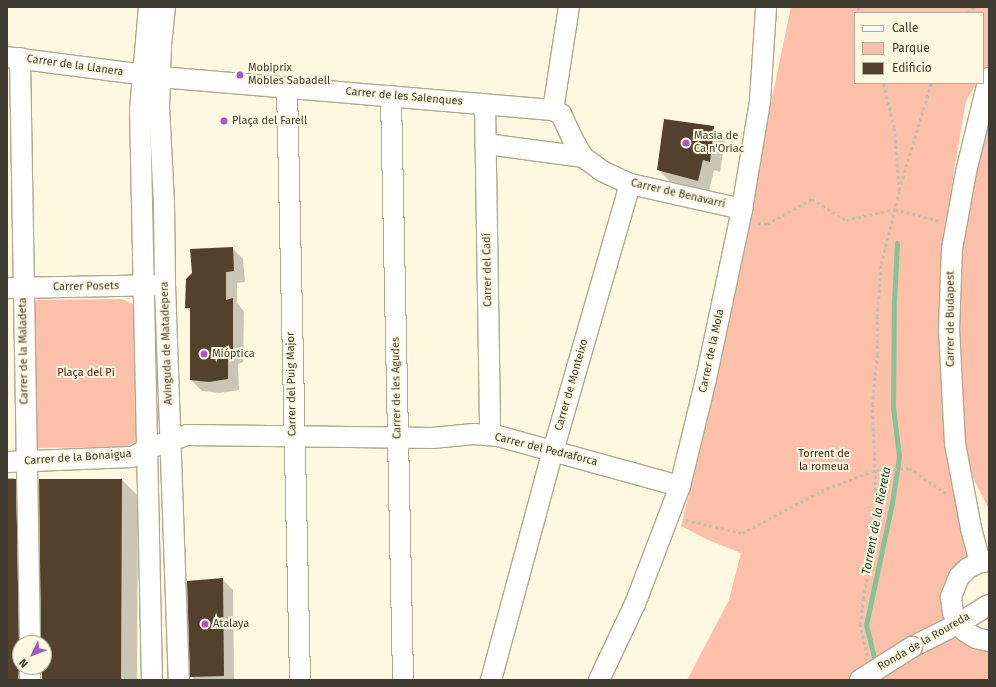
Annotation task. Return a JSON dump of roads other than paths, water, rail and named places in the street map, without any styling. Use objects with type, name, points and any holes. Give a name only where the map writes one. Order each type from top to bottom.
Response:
[{"type":"street","name":"Avinguda de Matadepera","points":[[149,7],[151,76],[159,107],[164,203],[165,285],[180,680]]},
{"type":"street","name":"Avinguda de Matadepera","points":[[152,680],[140,109],[161,45],[165,7]]},
{"type":"street","points":[[553,110],[569,7]]},
{"type":"street","name":"Carrer de la Mola","points":[[599,680],[635,604],[680,486],[706,378],[741,215],[760,101],[764,8]]},
{"type":"street","name":"Carrer de la Llanera","points":[[13,58],[151,76]]},
{"type":"street","name":"Carrer de la Maladeta","points":[[13,58],[15,288],[27,462],[30,635]]},
{"type":"street","name":"Carrer de les Salenques","points":[[151,76],[553,110]]},
{"type":"street","name":"Carrer de Budapest","points":[[984,561],[967,506],[955,443],[949,330],[952,249],[966,172],[989,78]]},
{"type":"street","name":"Carrer del Puig Major","points":[[287,88],[293,436],[300,680]]},
{"type":"street","name":"Carrer de les Agudes","points":[[391,96],[403,680]]},
{"type":"street","name":"Carrer del Cadí","points":[[485,104],[490,436]]},
{"type":"street","name":"Carrer de Benavarrí","points":[[553,110],[562,114],[572,138],[583,157],[602,171],[630,184],[741,215]]},
{"type":"street","points":[[486,144],[583,157]]},
{"type":"street","name":"Carrer de Monteixo","points":[[491,680],[553,451],[630,184]]},
{"type":"street","name":"Carrer Posets","points":[[15,288],[165,285]]},
{"type":"street","name":"Carrer del Pedraforca","points":[[171,440],[187,435],[432,438],[474,434],[490,436],[553,451],[680,486]]},
{"type":"street","name":"Carrer de la Bonaigua","points":[[7,462],[132,457],[147,449],[171,440]]},
{"type":"street","points":[[984,561],[968,568],[958,577],[951,597],[952,608],[958,624],[966,632],[976,638],[989,641]]},
{"type":"street","name":"Ronda de la Roureda","points":[[860,680],[912,647],[958,624],[989,605]]},
{"type":"waterway","name":"Torrent de la Riereta","points":[[876,665],[866,625],[892,503],[899,456],[893,407],[894,301],[897,243]]},
{"type":"place","name":"Mobiprix Mobles Sabadell","points":[[240,75]]},
{"type":"place","name":"Plaça del Farell","points":[[224,121]]},
{"type":"place","name":"Masia de Ca n'Oriac","points":[[686,143]]},
{"type":"place","name":"Mióptica","points":[[204,354]]},
{"type":"place","name":"Atalaya","points":[[205,624]]},
{"type":"park label","name":"Plaça del Pi","points":[[86,373]]},
{"type":"park label","name":"Torrent de la romeua","points":[[824,461]]}]
